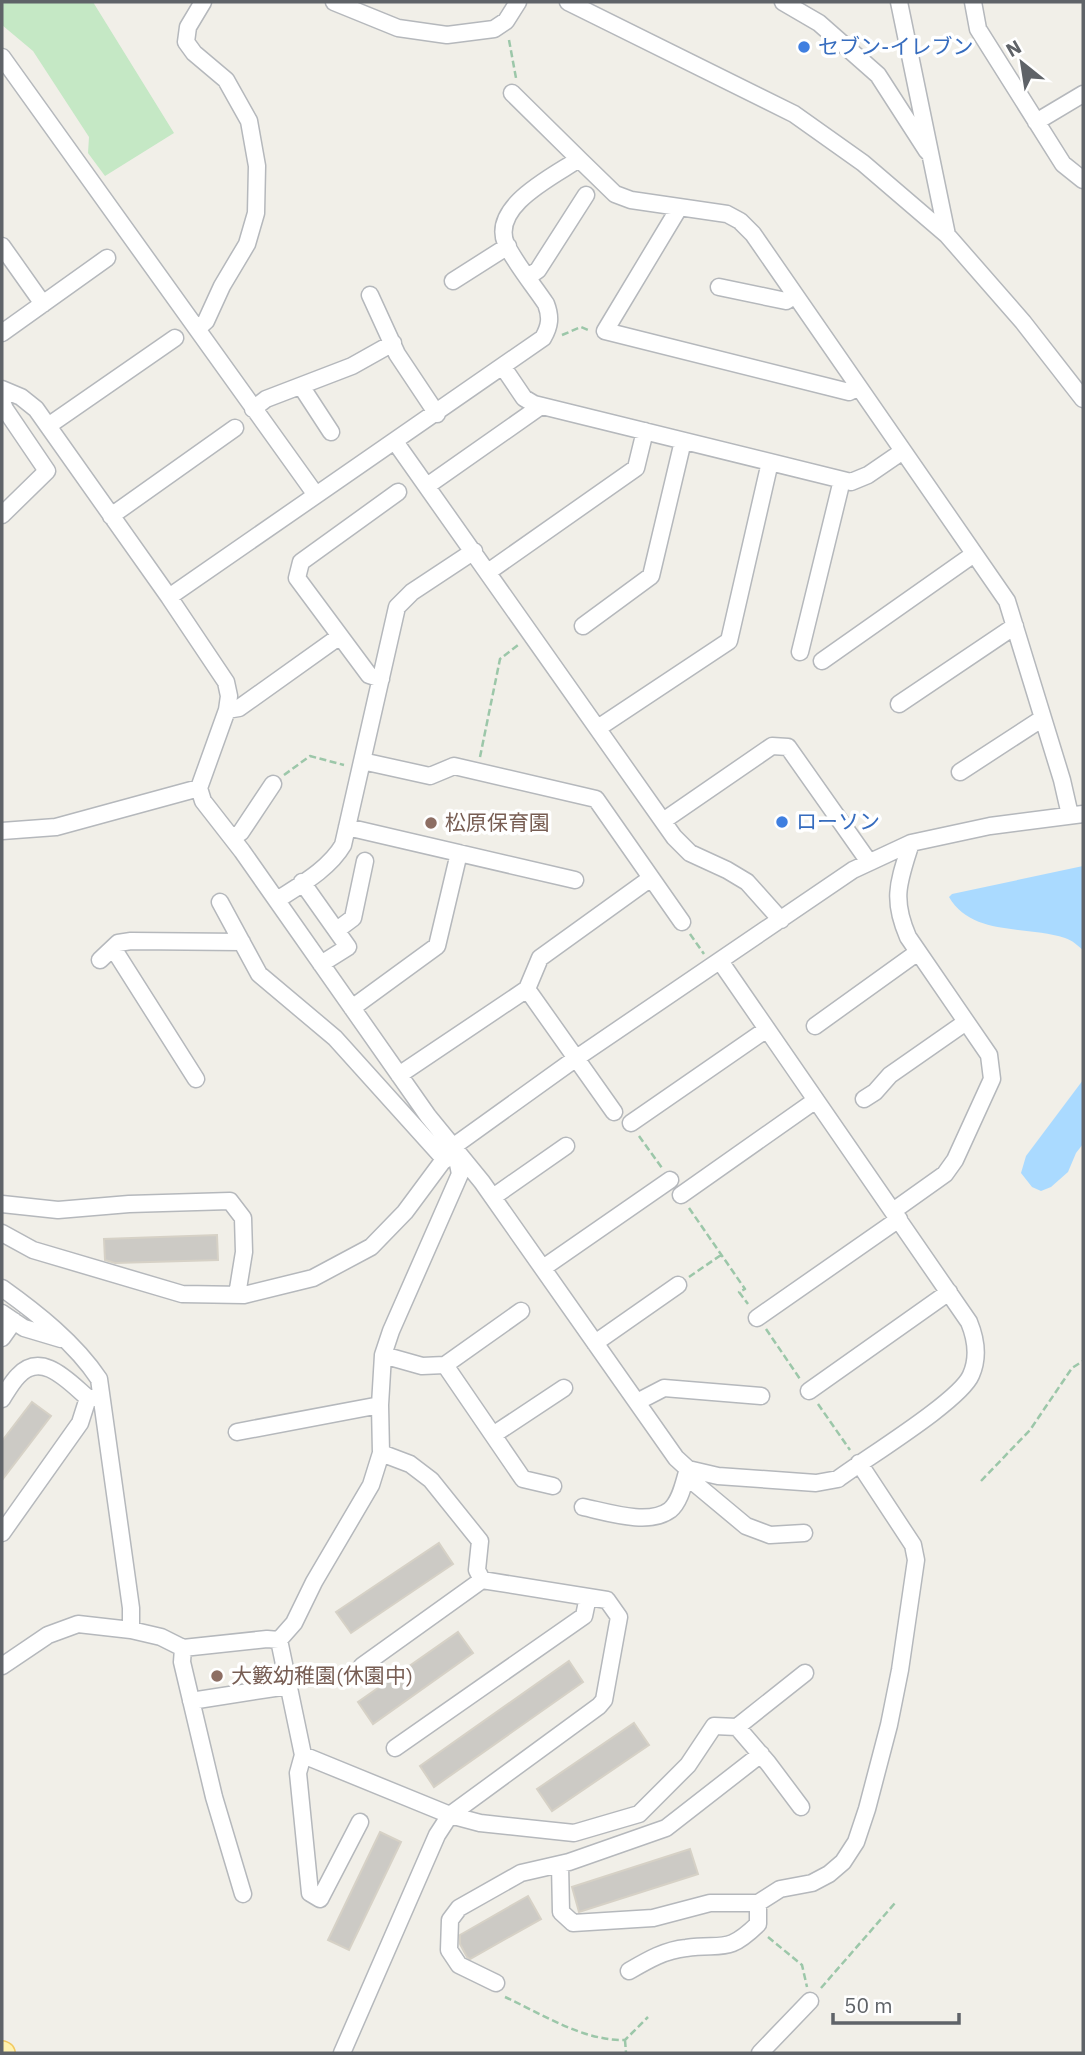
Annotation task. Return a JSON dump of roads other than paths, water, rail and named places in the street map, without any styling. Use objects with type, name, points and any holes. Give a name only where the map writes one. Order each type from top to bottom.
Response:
[{"type":"street","points":[[197,330],[206,321],[222,286],[247,244],[256,213],[257,189],[257,166],[249,121],[226,80],[186,42],[188,27],[203,2]]},
{"type":"street","points":[[334,2],[398,28],[447,35],[494,29],[506,21],[518,2]]},
{"type":"street","points":[[568,2],[794,114],[863,163],[947,235],[1023,322],[1083,399]]},
{"type":"street","points":[[783,2],[819,23],[878,75],[932,159]]},
{"type":"street","points":[[899,2],[947,235]]},
{"type":"street","points":[[973,2],[978,29],[1063,164],[1083,180]]},
{"type":"street","points":[[2,57],[316,495]]},
{"type":"street","points":[[2,1233],[33,1250],[182,1294],[244,1295],[313,1278],[371,1247],[405,1212],[449,1153],[575,1059],[853,870],[911,843],[990,826],[1077,814],[1043,718],[1007,601],[752,234],[740,221],[727,214],[631,200],[615,194],[579,159],[514,87]]},
{"type":"street","points":[[1036,122],[1083,94]]},
{"type":"street","points":[[169,597],[396,443],[543,338],[547,332],[550,314],[508,247],[504,224],[521,197],[579,159]]},
{"type":"street","points":[[528,277],[538,270],[586,195]]},
{"type":"street","points":[[680,208],[605,331],[849,392],[859,387]]},
{"type":"street","points":[[2,246],[43,304]]},
{"type":"street","points":[[453,281],[508,247]]},
{"type":"street","points":[[2,333],[107,258]]},
{"type":"street","points":[[719,286],[786,301],[795,295]]},
{"type":"street","points":[[370,295],[397,354],[437,414]]},
{"type":"street","points":[[48,426],[175,338]]},
{"type":"street","points":[[253,409],[266,399],[352,366],[393,343]]},
{"type":"street","points":[[503,367],[524,398],[541,406],[851,482],[868,475],[903,451]]},
{"type":"street","points":[[301,386],[331,432]]},
{"type":"street","points":[[2,389],[21,397],[36,409],[226,682],[229,696],[227,710],[199,789],[203,801],[277,900],[428,1116],[460,1174],[391,1331],[383,1356],[381,1452],[371,1485],[314,1582],[294,1623],[279,1640]]},
{"type":"street","points":[[2,402],[47,471],[2,515]]},
{"type":"street","points":[[427,486],[541,406]]},
{"type":"street","points":[[111,516],[234,428]]},
{"type":"street","points":[[488,572],[636,468],[645,432]]},
{"type":"street","points":[[583,626],[651,576],[683,441]]},
{"type":"street","points":[[396,443],[663,821],[690,853],[747,882],[781,920]]},
{"type":"street","points":[[598,728],[729,641],[770,462]]},
{"type":"street","points":[[800,652],[842,480]]},
{"type":"street","points":[[381,679],[369,675],[297,578],[301,562],[398,492]]},
{"type":"street","points":[[277,900],[336,856],[343,845],[397,607],[412,592],[474,551]]},
{"type":"street","points":[[822,661],[974,554]]},
{"type":"street","points":[[898,704],[1015,626]]},
{"type":"street","points":[[227,710],[239,708],[340,636]]},
{"type":"street","points":[[960,772],[1043,718]]},
{"type":"street","points":[[663,821],[772,746],[788,747],[869,862]]},
{"type":"street","points":[[361,765],[430,776],[454,766],[596,799],[682,922]]},
{"type":"street","points":[[232,838],[241,832],[273,784]]},
{"type":"street","points":[[2,831],[55,827],[199,789]]},
{"type":"street","points":[[347,827],[575,880]]},
{"type":"street","points":[[757,1318],[896,1215],[945,1174],[955,1160],[992,1079],[989,1055],[908,937],[899,916],[900,876],[911,843]]},
{"type":"street","points":[[352,1008],[437,946],[459,853]]},
{"type":"street","points":[[337,930],[353,918],[365,861]]},
{"type":"street","points":[[399,1075],[527,989],[540,957],[651,878]]},
{"type":"street","points":[[302,882],[348,947],[321,964]]},
{"type":"street","points":[[220,902],[259,974],[335,1038],[493,1197],[687,1473],[746,1526],[770,1535],[804,1533]]},
{"type":"street","points":[[100,960],[118,943],[131,941],[242,942]]},
{"type":"street","points":[[113,948],[197,1079]]},
{"type":"street","points":[[815,1026],[918,952]]},
{"type":"street","points":[[687,1473],[816,1483],[838,1479],[954,1396],[971,1378],[976,1361],[974,1336],[969,1322],[766,1028],[716,964]]},
{"type":"street","points":[[527,989],[614,1112]]},
{"type":"street","points":[[864,1100],[890,1075],[966,1022]]},
{"type":"street","points":[[631,1124],[766,1028]]},
{"type":"street","points":[[681,1195],[816,1100]]},
{"type":"street","points":[[493,1197],[566,1146]]},
{"type":"street","points":[[543,1268],[670,1180]]},
{"type":"street","points":[[2,1204],[58,1210],[129,1204],[230,1201],[243,1218],[244,1252],[237,1295]]},
{"type":"street","points":[[595,1343],[678,1285]]},
{"type":"street","points":[[2,1287],[31,1308],[64,1339],[86,1360],[99,1379],[95,1398],[80,1423],[2,1533]]},
{"type":"street","points":[[809,1391],[949,1292]]},
{"type":"street","points":[[383,1356],[422,1366],[445,1366],[521,1311]]},
{"type":"street","points":[[2,1338],[8,1317],[24,1328],[64,1339]]},
{"type":"street","points":[[2,1399],[19,1374],[36,1366],[52,1368],[95,1398],[131,1608],[131,1630]]},
{"type":"street","points":[[445,1366],[523,1479],[553,1486]]},
{"type":"street","points":[[493,1435],[564,1388]]},
{"type":"street","points":[[637,1402],[664,1388],[761,1396]]},
{"type":"street","points":[[237,1432],[380,1405]]},
{"type":"street","points":[[381,1452],[410,1464],[431,1480],[480,1541],[477,1570],[482,1580]]},
{"type":"street","points":[[560,1864],[561,1912],[573,1923],[653,1918],[710,1903],[758,1903],[780,1889],[812,1883],[843,1862],[856,1842],[867,1810],[889,1725],[916,1560],[913,1545],[859,1463]]},
{"type":"street","points":[[583,1507],[646,1519],[670,1510],[680,1494],[687,1473]]},
{"type":"street","points":[[342,2053],[437,1835],[450,1815],[599,1706],[604,1700],[619,1617],[607,1600],[482,1580],[362,1666]]},
{"type":"street","points":[[395,1748],[584,1616],[588,1597]]},
{"type":"street","points":[[2,1666],[48,1635],[78,1624],[131,1630],[161,1637],[183,1648],[279,1640]]},
{"type":"street","points":[[279,1640],[303,1755],[298,1773],[310,1893],[320,1899],[360,1822]]},
{"type":"street","points":[[183,1648],[182,1662],[214,1797],[243,1894]]},
{"type":"street","points":[[303,1755],[450,1815],[480,1823],[574,1833],[639,1814],[688,1765],[714,1726],[737,1727],[804,1673]]},
{"type":"street","points":[[191,1701],[288,1686]]},
{"type":"street","points":[[737,1727],[761,1754],[800,1807]]},
{"type":"street","points":[[496,1983],[459,1965],[449,1950],[450,1920],[459,1908],[522,1873],[560,1864],[666,1828],[761,1754]]},
{"type":"street","points":[[629,1971],[657,1955],[685,1948],[727,1946],[741,1940],[758,1924],[758,1903]]},
{"type":"street","points":[[760,2053],[810,2001]]},
{"type":"water","points":[[1083,866],[1083,950],[1065,938],[986,924],[959,910],[949,897],[952,894]]},
{"type":"water","points":[[1083,1080],[1083,1144],[1068,1172],[1051,1187],[1041,1191],[1032,1187],[1021,1173],[1026,1156]]},
{"type":"place","name":"セブン-イレブン","points":[[804,47]]},
{"type":"place","name":"ローソン","points":[[782,822]]},
{"type":"place","name":"松原保育園","points":[[431,823]]},
{"type":"place","name":"大籔幼稚園(休園中)","points":[[217,1676]]}]
